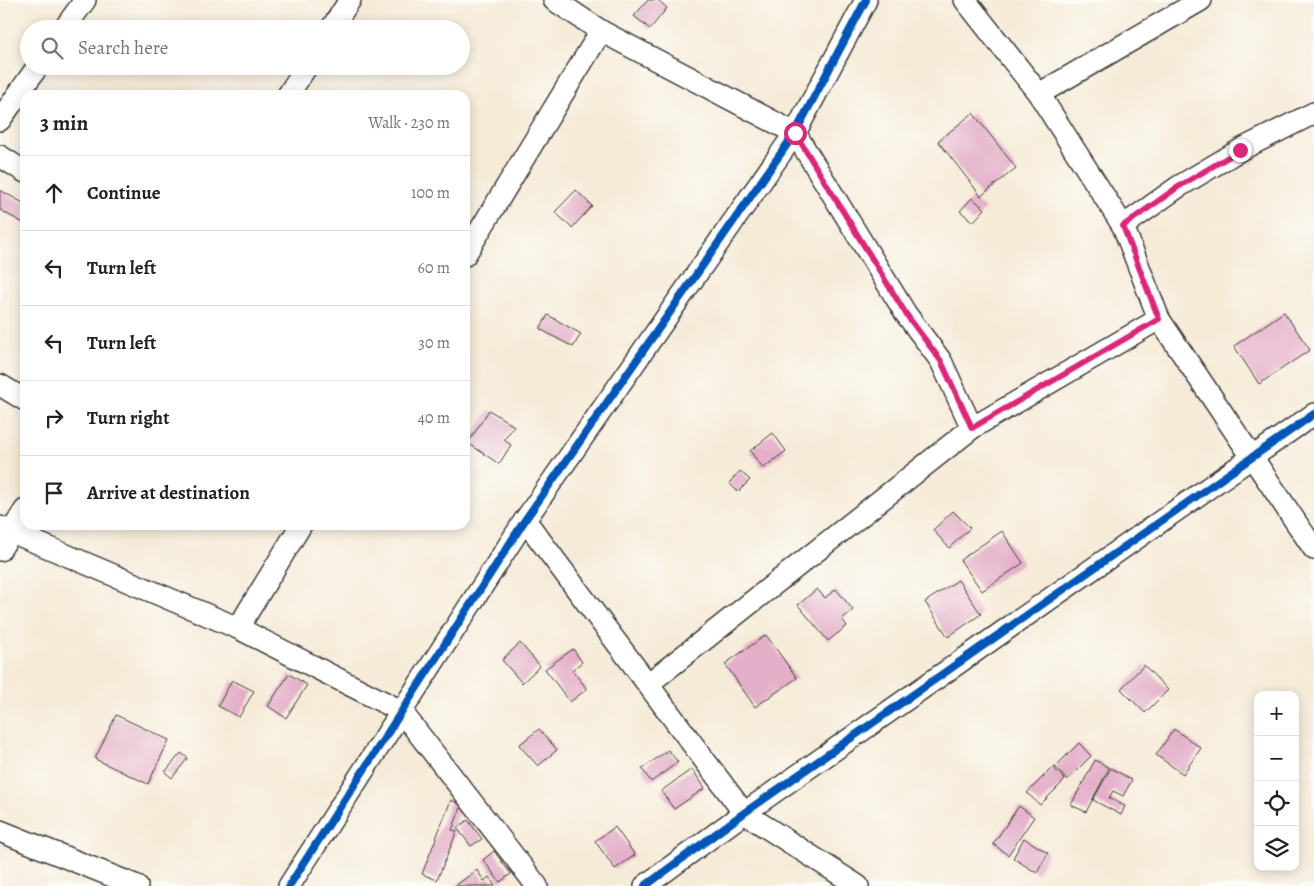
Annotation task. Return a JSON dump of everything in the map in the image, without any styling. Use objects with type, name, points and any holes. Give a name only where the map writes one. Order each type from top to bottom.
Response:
[{"type":"street","points":[[71,20],[85,0]]},
{"type":"street","points":[[337,20],[350,0]]},
{"type":"street","points":[[554,0],[601,31],[795,133],[906,314],[941,361],[972,428]]},
{"type":"street","points":[[289,886],[525,520],[795,133],[866,0]]},
{"type":"street","points":[[965,0],[1039,94],[1123,226],[1159,319],[1250,458],[1314,549]]},
{"type":"street","points":[[1039,94],[1201,0]]},
{"type":"street","points":[[470,247],[601,31]]},
{"type":"street","points":[[21,90],[32,75]]},
{"type":"street","points":[[291,90],[300,75]]},
{"type":"street","points":[[0,120],[20,92]]},
{"type":"street","points":[[1123,226],[1178,187],[1240,150],[1314,113]]},
{"type":"street","points":[[0,156],[20,169]]},
{"type":"street","points":[[648,684],[972,428],[1159,319]]},
{"type":"street","points":[[0,385],[20,397]]},
{"type":"street","points":[[645,886],[744,813],[1314,414]]},
{"type":"street","points":[[0,550],[6,530],[20,515]]},
{"type":"street","points":[[525,520],[744,813],[858,886]]},
{"type":"street","points":[[6,530],[238,628],[401,711],[537,886]]},
{"type":"street","points":[[238,628],[298,530]]},
{"type":"street","points":[[0,832],[137,886]]},
{"type":"building","points":[[648,0],[658,0],[667,8],[650,29],[634,16]]},
{"type":"building","points":[[973,113],[1016,168],[981,196],[938,141]]},
{"type":"building","points":[[0,190],[20,201],[20,221],[0,210]]},
{"type":"building","points":[[576,190],[592,206],[572,228],[555,212]]},
{"type":"building","points":[[972,198],[985,209],[973,222],[960,211]]},
{"type":"building","points":[[1284,312],[1310,350],[1259,384],[1234,346]]},
{"type":"building","points":[[548,315],[581,334],[573,347],[540,329]]},
{"type":"building","points":[[489,410],[514,426],[504,440],[511,445],[499,464],[470,444],[470,440]]},
{"type":"building","points":[[773,433],[786,451],[763,468],[750,451]]},
{"type":"building","points":[[740,471],[750,480],[738,492],[729,483]]},
{"type":"building","points":[[953,511],[970,528],[949,548],[933,530]]},
{"type":"building","points":[[1002,531],[1023,563],[982,591],[960,560]]},
{"type":"building","points":[[958,580],[981,614],[948,637],[925,602]]},
{"type":"building","points":[[817,589],[825,598],[836,589],[853,610],[842,619],[847,626],[828,641],[798,605]]},
{"type":"building","points":[[766,635],[797,678],[755,707],[725,664]]},
{"type":"building","points":[[520,643],[540,666],[522,683],[502,660]]},
{"type":"building","points":[[573,649],[582,662],[572,670],[587,689],[570,702],[545,669]]},
{"type":"building","points":[[1144,665],[1168,690],[1145,713],[1121,689]]},
{"type":"building","points":[[289,674],[307,685],[286,718],[268,706]]},
{"type":"building","points":[[232,680],[254,691],[239,717],[218,706]]},
{"type":"building","points":[[116,715],[169,740],[148,784],[95,759]]},
{"type":"building","points":[[539,729],[557,750],[538,766],[519,745]]},
{"type":"building","points":[[1174,729],[1201,748],[1183,774],[1156,755]]},
{"type":"building","points":[[1079,743],[1091,756],[1067,780],[1055,767]]},
{"type":"building","points":[[668,750],[678,762],[651,782],[642,769]]},
{"type":"building","points":[[181,753],[188,758],[172,778],[165,772]]},
{"type":"building","points":[[1095,760],[1109,768],[1086,812],[1071,805]]},
{"type":"building","points":[[1053,767],[1065,780],[1040,805],[1027,793]]},
{"type":"building","points":[[1111,768],[1132,780],[1123,796],[1113,791],[1109,798],[1125,806],[1121,815],[1093,800]]},
{"type":"building","points":[[692,769],[705,788],[674,809],[661,791]]},
{"type":"building","points":[[451,800],[462,805],[452,830],[457,831],[437,880],[422,874]]},
{"type":"building","points":[[1019,806],[1034,817],[1008,855],[993,844]]},
{"type":"building","points":[[468,820],[482,839],[471,846],[457,828]]},
{"type":"building","points":[[615,827],[635,855],[615,869],[595,841]]},
{"type":"building","points":[[1024,838],[1048,853],[1037,873],[1013,858]]},
{"type":"building","points":[[494,851],[511,874],[500,882],[483,860]]},
{"type":"building","points":[[477,870],[484,881],[489,877],[495,886],[455,886]]},
{"type":"cycle path","points":[[289,886],[525,520],[795,133],[866,0]]},
{"type":"cycle path","points":[[645,886],[744,813],[1314,414]]},
{"type":"route","points":[[795,133],[906,314],[941,361],[972,428],[1159,319],[1123,226],[1178,187],[1240,150]]}]
